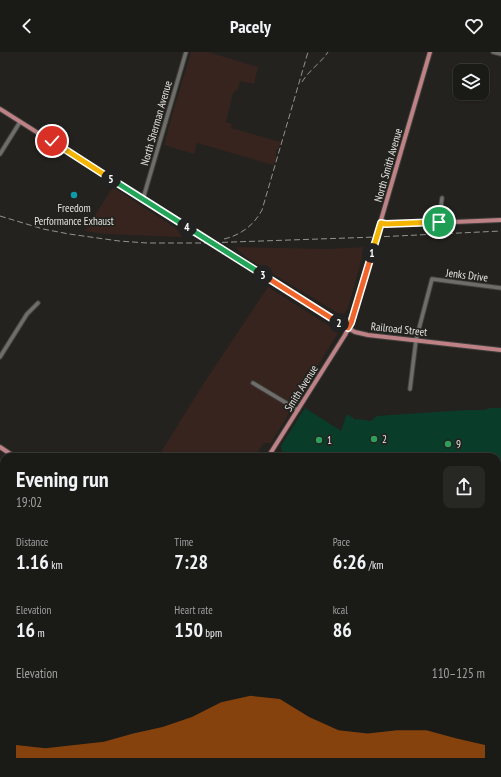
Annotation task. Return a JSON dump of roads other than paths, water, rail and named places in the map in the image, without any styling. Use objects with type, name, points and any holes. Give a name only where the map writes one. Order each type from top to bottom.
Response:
[{"type":"main road","name":"North Smith Avenue","points":[[348,328],[352,321],[430,52]]},
{"type":"main road","name":"Railroad Street","points":[[0,109],[348,328],[367,335],[501,350]]},
{"type":"main road","points":[[381,223],[501,220]]},
{"type":"main road","name":"Smith Avenue","points":[[271,453],[348,328]]},
{"type":"main road","points":[[0,447],[9,453]]},
{"type":"street","name":"North Sherman Avenue","points":[[143,199],[186,52]]},
{"type":"street","points":[[493,52],[501,54]]},
{"type":"street","points":[[0,154],[20,122]]},
{"type":"street","points":[[439,222],[442,198]]},
{"type":"street","name":"Jenks Drive","points":[[416,340],[432,279],[501,288]]},
{"type":"street","points":[[0,357],[27,314],[38,303]]},
{"type":"street","points":[[410,388],[416,340]]},
{"type":"street","points":[[253,383],[298,410]]},
{"type":"railway","points":[[224,239],[236,235],[246,229],[251,225],[262,210],[308,52]]},
{"type":"railway","points":[[302,82],[328,52]]},
{"type":"railway","points":[[0,216],[43,229],[69,234],[119,241],[147,243],[204,243],[501,231]]},
{"type":"place","name":"Freedom Performance Exhaust","points":[[74,195]]},
{"type":"place","name":"2","points":[[374,439]]},
{"type":"place","name":"1","points":[[319,440]]},
{"type":"place","name":"9","points":[[448,444]]}]
